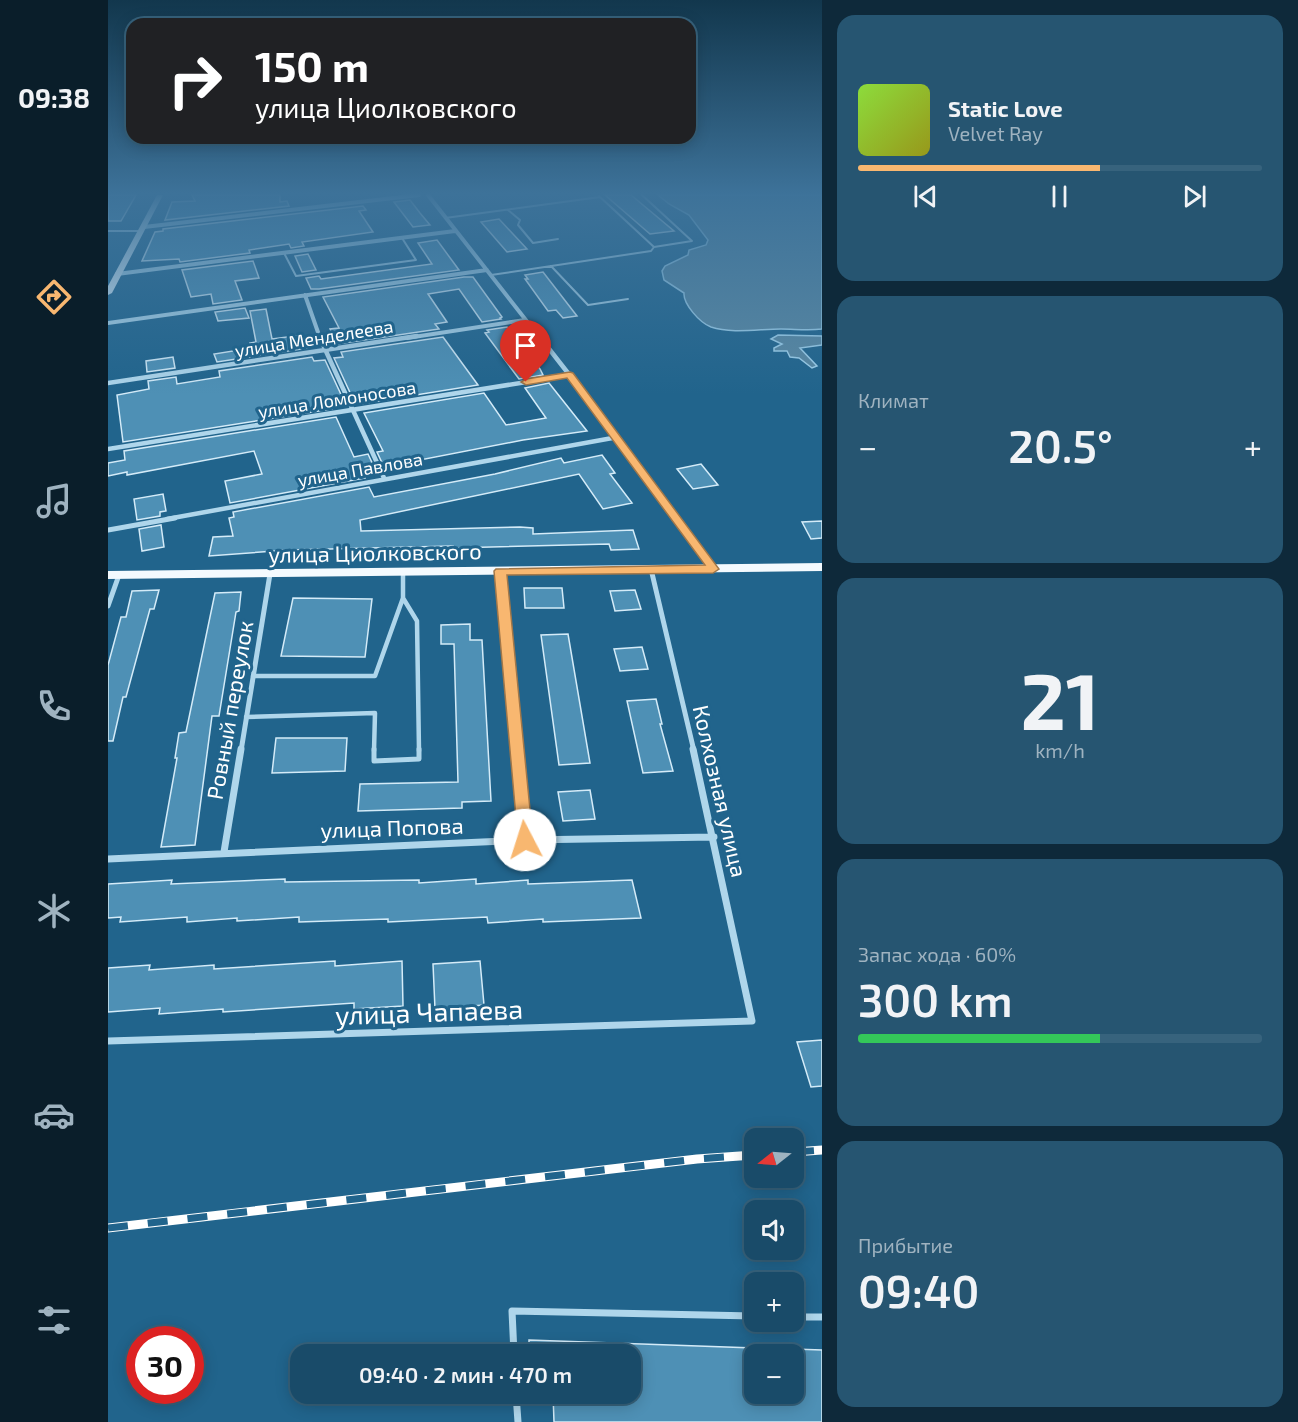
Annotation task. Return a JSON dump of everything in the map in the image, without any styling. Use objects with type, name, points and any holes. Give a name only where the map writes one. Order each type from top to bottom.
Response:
[{"type":"main road","name":"улица Циолковского","points":[[113,575],[822,567]]},
{"type":"street","points":[[108,293],[124,261]]},
{"type":"street","points":[[117,274],[218,261]]},
{"type":"street","points":[[480,261],[618,437],[713,569]]},
{"type":"street","points":[[108,323],[487,270]]},
{"type":"street","points":[[305,295],[324,351],[384,478]]},
{"type":"street","name":"улица Менделеева","points":[[108,383],[525,320]]},
{"type":"street","name":"улица Ломоносова","points":[[108,449],[570,375]]},
{"type":"street","name":"улица Павлова","points":[[108,530],[618,437]]},
{"type":"street","name":"Колхозная улица","points":[[651,569],[714,837],[752,1021]]},
{"type":"street","points":[[500,571],[525,840]]},
{"type":"street","name":"Ровный переулок","points":[[224,852],[270,574]]},
{"type":"street","points":[[108,606],[113,575]]},
{"type":"street","name":"улица Попова","points":[[108,859],[525,840],[714,837]]},
{"type":"street","name":"улица Чапаева","points":[[108,1041],[752,1021]]},
{"type":"lane","points":[[288,261],[296,276],[406,261]]},
{"type":"lane","points":[[490,275],[582,261]]},
{"type":"lane","points":[[551,266],[588,305],[628,299]]},
{"type":"lane","points":[[253,676],[375,676],[403,598],[403,573]]},
{"type":"lane","points":[[246,717],[375,713],[374,761],[419,759],[417,621],[403,598]]},
{"type":"lane","points":[[514,1344],[512,1311],[744,1316]]},
{"type":"lane","points":[[804,1317],[822,1317]]},
{"type":"lane","points":[[517,1404],[518,1422]]},
{"type":"water","points":[[675,261],[822,261],[822,329],[746,331],[711,327],[702,322],[689,308],[684,293],[664,280],[662,271],[665,266]]},
{"type":"water","points":[[778,335],[822,336],[822,345],[800,348],[817,366],[812,368],[799,358],[790,357],[787,351],[774,351],[774,348],[782,344],[771,339]]},
{"type":"building","points":[[253,261],[259,278],[235,281],[242,300],[213,304],[211,294],[191,297],[182,270]]},
{"type":"building","points":[[297,261],[312,261],[316,270],[302,272]]},
{"type":"building","points":[[430,261],[453,261],[459,270],[319,289],[311,289],[306,278],[319,276],[321,279],[432,264]]},
{"type":"building","points":[[543,272],[577,316],[563,318],[556,310],[548,311],[525,279],[528,279],[525,275]]},
{"type":"building","points":[[473,277],[502,317],[501,319],[482,322],[459,289],[428,294],[447,322],[435,324],[439,329],[337,344],[330,329],[339,328],[323,297]]},
{"type":"building","points":[[245,308],[249,318],[218,321],[215,312]]},
{"type":"building","points":[[266,309],[272,339],[302,335],[308,348],[217,362],[214,354],[252,348],[250,343],[256,342],[250,311]]},
{"type":"building","points":[[507,327],[543,375],[519,379],[485,333],[489,332],[487,330]]},
{"type":"building","points":[[443,337],[478,385],[360,404],[357,399],[353,399],[334,358],[343,357],[341,352]]},
{"type":"building","points":[[173,357],[175,368],[147,372],[146,361]]},
{"type":"building","points":[[312,357],[314,361],[325,360],[344,401],[330,403],[332,409],[123,442],[117,395],[149,389],[148,381],[176,377],[177,384],[220,377],[219,371]]},
{"type":"building","points":[[549,383],[587,431],[523,440],[384,467],[377,452],[383,451],[364,413],[484,393],[506,425],[546,418],[525,388]]},
{"type":"building","points":[[336,417],[354,457],[368,454],[375,469],[362,472],[365,478],[230,503],[225,481],[262,474],[254,451],[127,475],[127,472],[108,476],[108,463],[125,460],[124,451]]},
{"type":"building","points":[[602,455],[615,473],[610,474],[632,503],[603,509],[579,474],[360,520],[361,531],[520,527],[533,528],[533,534],[633,530],[639,549],[611,550],[609,544],[453,548],[453,546],[288,550],[209,556],[213,537],[233,536],[229,518],[234,517],[233,512],[369,487],[374,497],[495,474],[561,458],[564,463]]},
{"type":"building","points":[[701,464],[718,485],[693,489],[677,469]]},
{"type":"building","points":[[163,494],[166,511],[160,512],[160,516],[137,520],[134,499]]},
{"type":"building","points":[[822,521],[822,538],[811,539],[802,522]]},
{"type":"building","points":[[161,525],[164,547],[142,551],[139,529]]},
{"type":"building","points":[[524,588],[562,588],[564,608],[525,608]]},
{"type":"building","points":[[159,590],[154,609],[150,609],[126,697],[123,697],[113,741],[108,741],[108,665],[121,617],[126,617],[132,591]]},
{"type":"building","points":[[635,590],[641,609],[615,611],[610,591]]},
{"type":"building","points":[[241,592],[219,716],[212,716],[195,845],[161,847],[177,758],[175,758],[179,733],[186,732],[215,593]]},
{"type":"building","points":[[293,598],[372,599],[365,657],[281,656]]},
{"type":"building","points":[[470,624],[470,640],[482,640],[491,801],[462,802],[462,808],[358,811],[360,784],[458,782],[454,644],[441,644],[441,625]]},
{"type":"building","points":[[568,634],[590,763],[559,765],[541,635]]},
{"type":"building","points":[[642,647],[648,669],[620,671],[614,649]]},
{"type":"building","points":[[656,699],[662,724],[660,724],[673,771],[643,773],[627,701]]},
{"type":"building","points":[[276,738],[347,738],[345,771],[272,773]]},
{"type":"building","points":[[590,790],[595,819],[563,821],[558,792]]},
{"type":"building","points":[[285,879],[285,882],[419,880],[419,883],[476,879],[476,884],[528,880],[528,884],[632,880],[641,918],[543,922],[543,919],[488,923],[487,917],[388,922],[388,919],[299,922],[299,917],[187,922],[187,917],[120,922],[121,917],[108,918],[108,884],[172,880],[171,884]]},
{"type":"building","points":[[335,961],[335,966],[402,961],[403,1006],[354,1009],[354,1003],[223,1012],[223,1009],[159,1014],[160,1008],[108,1012],[108,968],[150,965],[149,970],[214,965],[214,969]]},
{"type":"building","points":[[480,961],[484,1005],[435,1009],[433,964]]},
{"type":"building","points":[[822,1040],[822,1086],[811,1087],[797,1042]]},
{"type":"building","points":[[529,1340],[744,1348],[744,1404],[804,1404],[804,1349],[822,1350],[822,1422],[554,1422],[553,1404],[641,1404],[641,1344],[529,1344]]},
{"type":"railway","points":[[804,1151],[822,1150]]},
{"type":"railway","points":[[108,1228],[697,1159],[744,1156]]},
{"type":"route","points":[[525,840],[500,571],[713,569],[618,437],[570,375],[526,382]]}]
